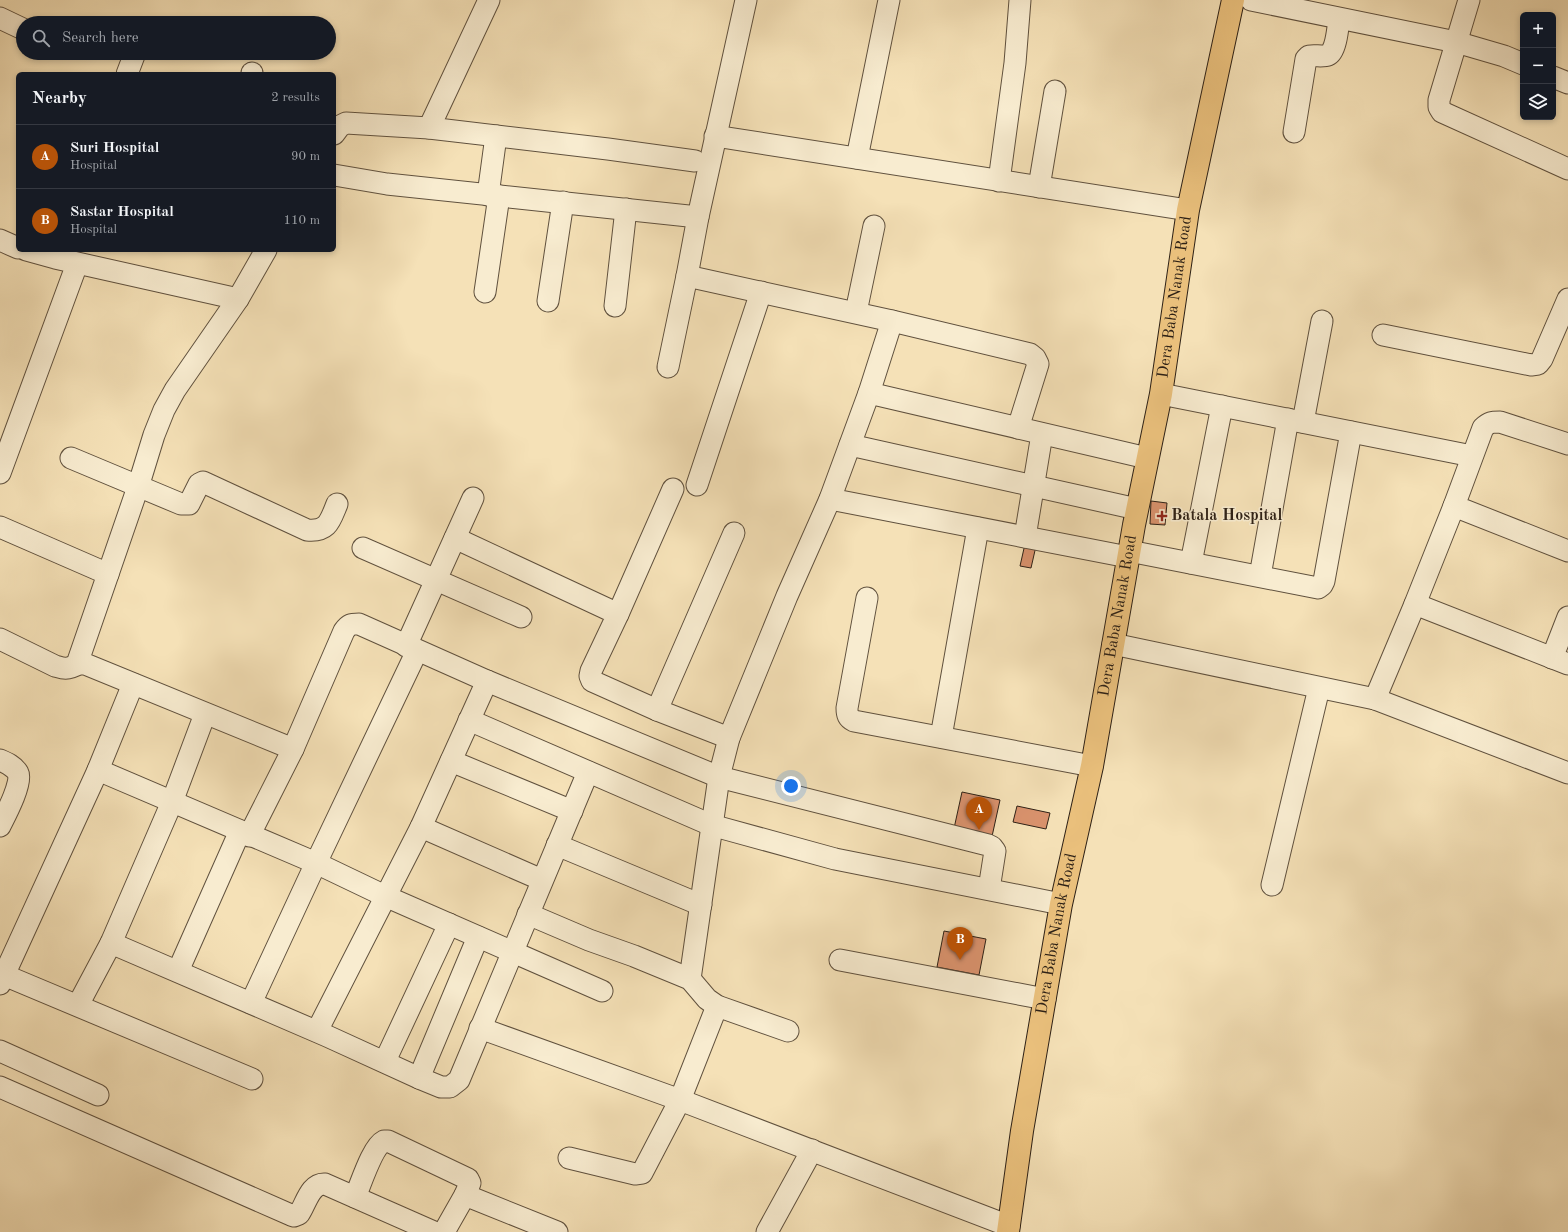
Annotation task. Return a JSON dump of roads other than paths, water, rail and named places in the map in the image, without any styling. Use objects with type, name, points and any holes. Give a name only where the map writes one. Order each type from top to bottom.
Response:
[{"type":"main road","name":"Dera Baba Nanak Road","points":[[1008,1229],[1022,1131],[1061,904],[1092,766],[1137,509],[1161,394],[1188,210],[1233,0]]},
{"type":"street","points":[[429,128],[489,0]]},
{"type":"street","points":[[668,367],[715,136],[746,0]]},
{"type":"street","points":[[857,158],[889,0]]},
{"type":"street","points":[[999,181],[1015,63],[1020,0]]},
{"type":"street","points":[[1251,0],[1456,42],[1504,56],[1520,63]]},
{"type":"street","points":[[1469,0],[1439,100],[1439,107],[1442,112],[1568,169]]},
{"type":"street","points":[[0,18],[16,26]]},
{"type":"street","points":[[1294,132],[1306,59],[1309,56],[1328,55],[1332,52],[1339,19]]},
{"type":"street","points":[[128,72],[132,60]]},
{"type":"street","points":[[1556,78],[1568,83]]},
{"type":"street","points":[[1039,187],[1055,91]]},
{"type":"street","points":[[336,131],[340,126],[353,122],[429,128],[695,161]]},
{"type":"street","points":[[485,292],[496,136]]},
{"type":"street","points":[[715,136],[1188,210]]},
{"type":"street","points":[[336,175],[387,184],[698,217]]},
{"type":"street","points":[[548,301],[563,202]]},
{"type":"street","points":[[615,306],[626,209]]},
{"type":"street","points":[[856,312],[874,226]]},
{"type":"street","points":[[0,240],[16,247]]},
{"type":"street","points":[[33,252],[77,264],[238,299]]},
{"type":"street","points":[[77,664],[138,487],[154,435],[164,410],[175,390],[238,299],[265,252]]},
{"type":"street","points":[[0,473],[77,264]]},
{"type":"street","points":[[687,276],[856,312],[1030,354],[1036,358],[1038,364],[1018,428]]},
{"type":"street","points":[[697,485],[761,292]]},
{"type":"street","points":[[1383,335],[1531,365],[1538,364],[1542,359],[1568,299]]},
{"type":"street","points":[[690,979],[719,777],[728,738],[787,596],[830,499],[869,393],[892,321]]},
{"type":"street","points":[[1260,576],[1296,421],[1322,321]]},
{"type":"street","points":[[869,393],[1147,458]]},
{"type":"street","points":[[1161,394],[1472,456]]},
{"type":"street","points":[[1191,563],[1222,406]]},
{"type":"street","points":[[1375,699],[1415,604],[1483,428],[1492,422],[1500,422],[1568,444]]},
{"type":"street","points":[[830,499],[1024,537],[1191,563],[1318,588],[1324,581],[1351,432]]},
{"type":"street","points":[[1024,537],[1042,434]]},
{"type":"street","points":[[850,445],[1137,509]]},
{"type":"street","points":[[71,458],[138,487],[186,505],[189,504],[198,487],[203,482],[307,530],[316,531],[323,528],[330,521],[337,504]]},
{"type":"street","points":[[673,489],[590,676],[592,681],[595,683],[657,710],[728,738]]},
{"type":"street","points":[[251,1003],[316,863],[412,648],[436,579],[473,498]]},
{"type":"street","points":[[1454,506],[1568,551]]},
{"type":"street","points":[[0,527],[108,574]]},
{"type":"street","points":[[941,737],[978,528]]},
{"type":"street","points":[[657,710],[734,533]]},
{"type":"street","points":[[455,538],[618,614]]},
{"type":"street","points":[[363,548],[520,617]]},
{"type":"street","points":[[867,598],[847,708],[849,719],[1092,766]]},
{"type":"street","points":[[1415,604],[1560,661],[1568,616]]},
{"type":"street","points":[[178,971],[245,834],[293,749],[344,631],[348,625],[352,624],[359,624],[487,681],[719,777],[988,845],[995,851],[989,889]]},
{"type":"street","points":[[0,639],[63,668],[83,664],[293,749]]},
{"type":"street","points":[[1113,644],[1375,699],[1568,773]]},
{"type":"street","points":[[317,1031],[421,826],[487,681]]},
{"type":"street","points":[[133,684],[98,770],[2,979],[78,1006],[252,1079]]},
{"type":"street","points":[[1272,885],[1319,688]]},
{"type":"street","points":[[78,1006],[111,943],[172,802],[205,714]]},
{"type":"street","points":[[469,720],[712,825],[836,859],[1061,904]]},
{"type":"street","points":[[0,760],[10,764],[18,773],[19,779],[0,826]]},
{"type":"street","points":[[451,761],[572,811]]},
{"type":"street","points":[[98,770],[316,863],[385,896],[602,991]]},
{"type":"street","points":[[111,943],[317,1031],[385,1061],[419,1078],[446,1088],[455,1084],[458,1080],[588,772]]},
{"type":"street","points":[[421,826],[542,880]]},
{"type":"street","points":[[557,845],[701,905]]},
{"type":"street","points":[[528,914],[589,940],[634,956],[690,979],[707,999],[717,1006],[788,1030]]},
{"type":"street","points":[[385,1061],[449,924]]},
{"type":"street","points":[[419,1078],[478,937]]},
{"type":"street","points":[[840,960],[1045,999]]},
{"type":"street","points":[[569,1158],[636,1174],[642,1173],[680,1100],[717,1006]]},
{"type":"street","points":[[480,1028],[680,1100],[812,1150],[1008,1229]]},
{"type":"street","points":[[0,1051],[98,1095]]},
{"type":"street","points":[[0,1087],[291,1215],[294,1216],[299,1214],[314,1187],[325,1184],[434,1232]]},
{"type":"street","points":[[355,1197],[378,1145],[384,1141],[388,1141],[468,1179],[470,1183],[465,1195],[444,1232]]},
{"type":"street","points":[[767,1232],[812,1150]]},
{"type":"street","points":[[465,1195],[557,1232]]},
{"type":"place","name":"Batala Hospital","points":[[1162,516]]},
{"type":"place","name":"Suri Hospital","points":[[979,830]]},
{"type":"place","name":"Sastar Hospital","points":[[960,960]]}]
